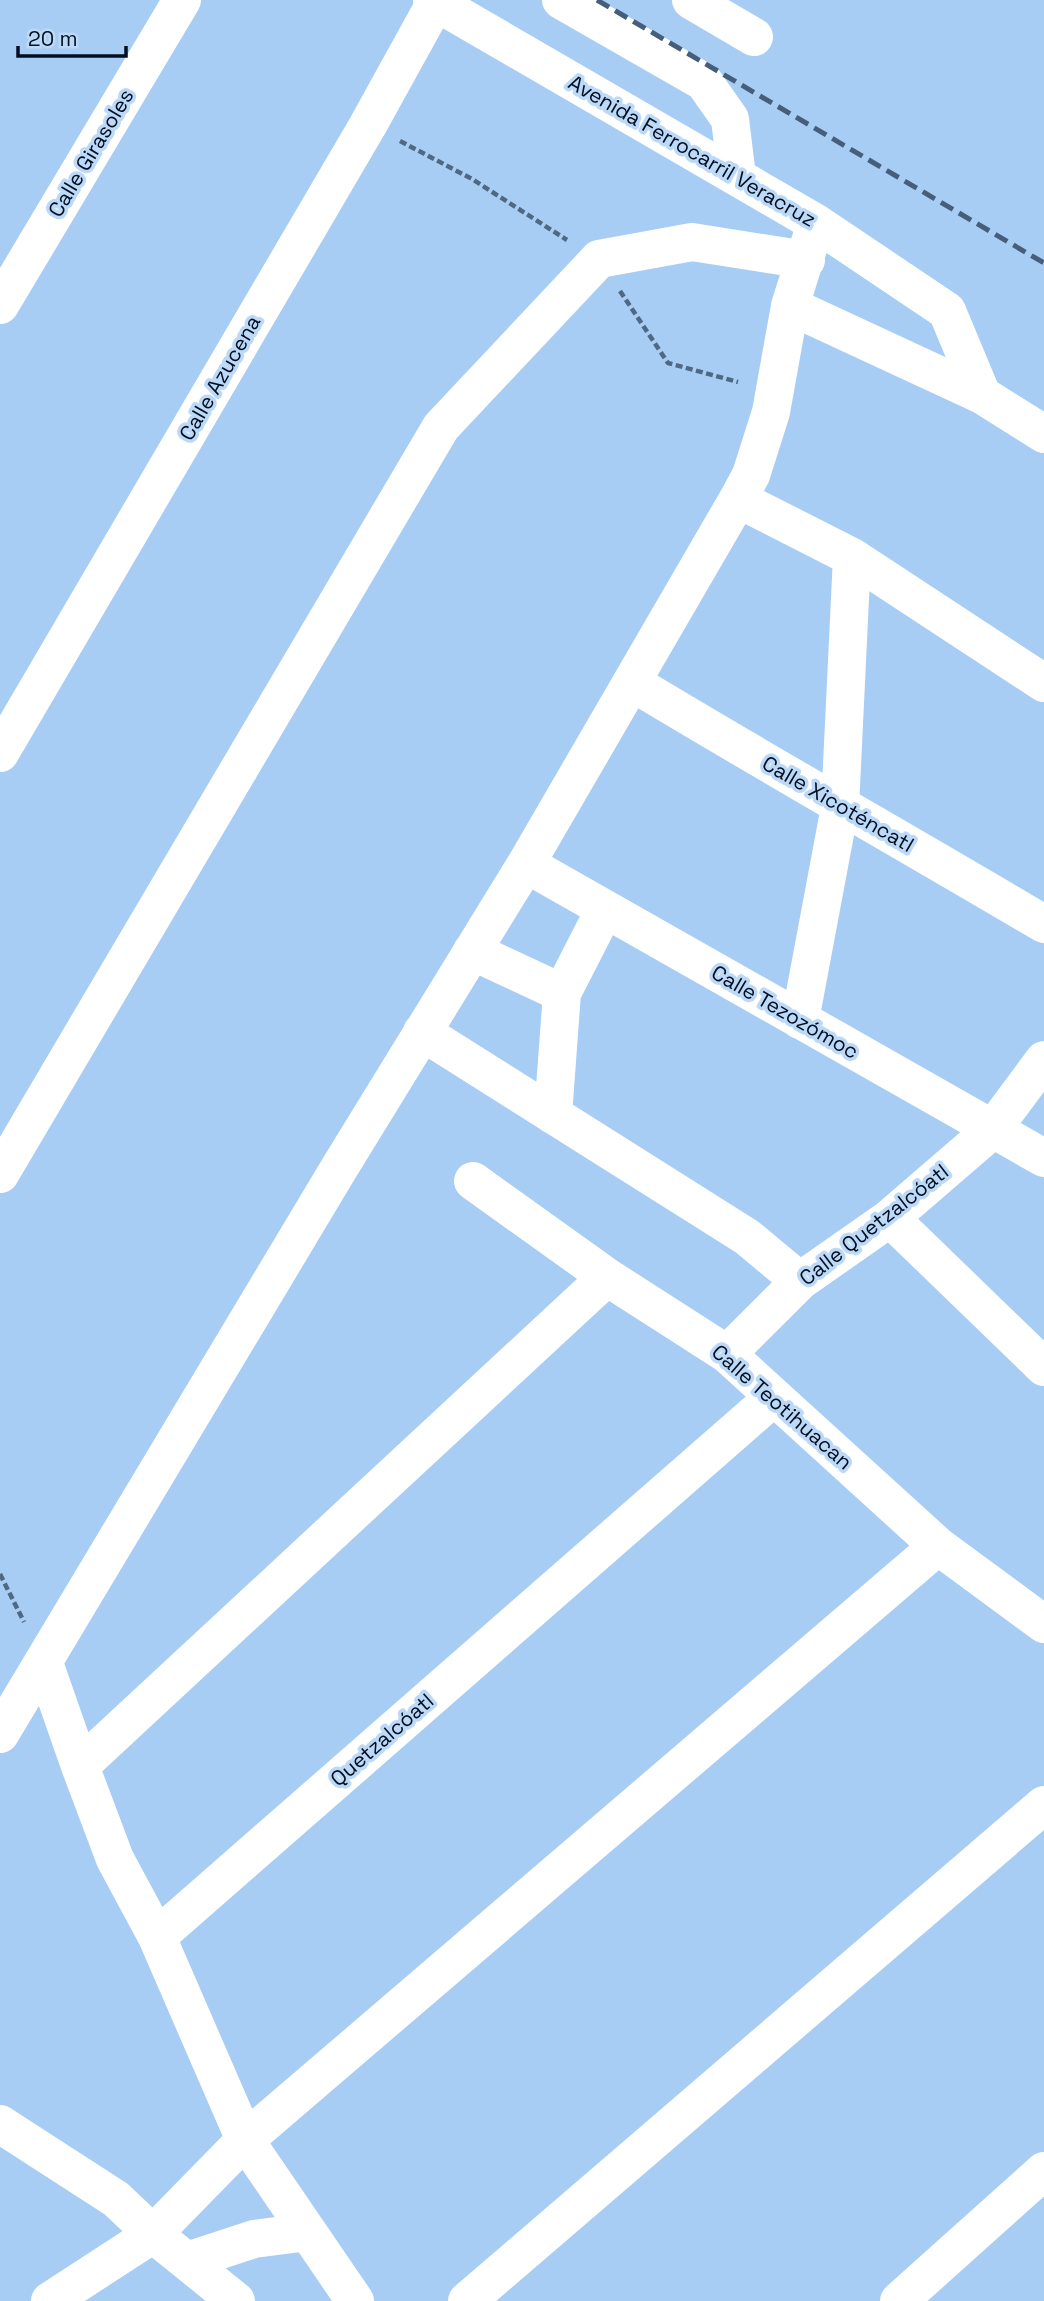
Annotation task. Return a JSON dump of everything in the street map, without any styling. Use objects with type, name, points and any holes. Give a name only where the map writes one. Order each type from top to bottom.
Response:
[{"type":"street","name":"Calle Girasoles","points":[[0,305],[182,0]]},
{"type":"street","points":[[561,0],[704,82],[730,119],[737,177]]},
{"type":"street","points":[[691,0],[754,37]]},
{"type":"street","name":"Avenida Ferrocarril Veracruz","points":[[435,1],[816,223],[947,311],[982,395]]},
{"type":"street","name":"Calle Azucena","points":[[0,753],[369,125],[435,1]]},
{"type":"street","points":[[0,1734],[526,864],[751,475],[771,412],[790,306],[816,223]]},
{"type":"street","points":[[0,1174],[442,428],[598,259],[692,242],[806,260]]},
{"type":"street","points":[[790,306],[982,395],[1044,434]]},
{"type":"street","points":[[738,499],[852,557],[1044,683]]},
{"type":"street","points":[[800,1020],[840,807],[852,557]]},
{"type":"street","name":"Calle Xicoténcatl","points":[[633,683],[840,807],[913,846],[1044,924]]},
{"type":"street","name":"Calle Tezozómoc","points":[[526,864],[1044,1158]]},
{"type":"street","points":[[553,1115],[562,993],[605,909]]},
{"type":"street","points":[[472,951],[562,993]]},
{"type":"street","points":[[422,1032],[747,1237],[800,1282]]},
{"type":"street","name":"Calle Quetzalcóatl","points":[[727,1354],[800,1282],[890,1217],[992,1129],[1044,1060]]},
{"type":"street","name":"Calle Teotihuacan","points":[[473,1181],[607,1277],[727,1354],[938,1546],[1044,1624]]},
{"type":"street","points":[[890,1217],[1044,1367]]},
{"type":"street","points":[[80,1766],[607,1277]]},
{"type":"street","name":"Quetzalcóatl","points":[[157,1937],[774,1397]]},
{"type":"street","points":[[50,2301],[153,2234],[246,2140],[938,1546]]},
{"type":"street","points":[[44,1664],[115,1859],[157,1937],[246,2140],[355,2301]]},
{"type":"street","points":[[467,2301],[1044,1805]]},
{"type":"street","points":[[1,2126],[116,2199],[153,2234],[236,2301]]},
{"type":"street","points":[[899,2301],[1044,2171]]},
{"type":"street","points":[[187,2261],[254,2239],[308,2232]]},
{"type":"railway","points":[[597,0],[1044,263]]}]
